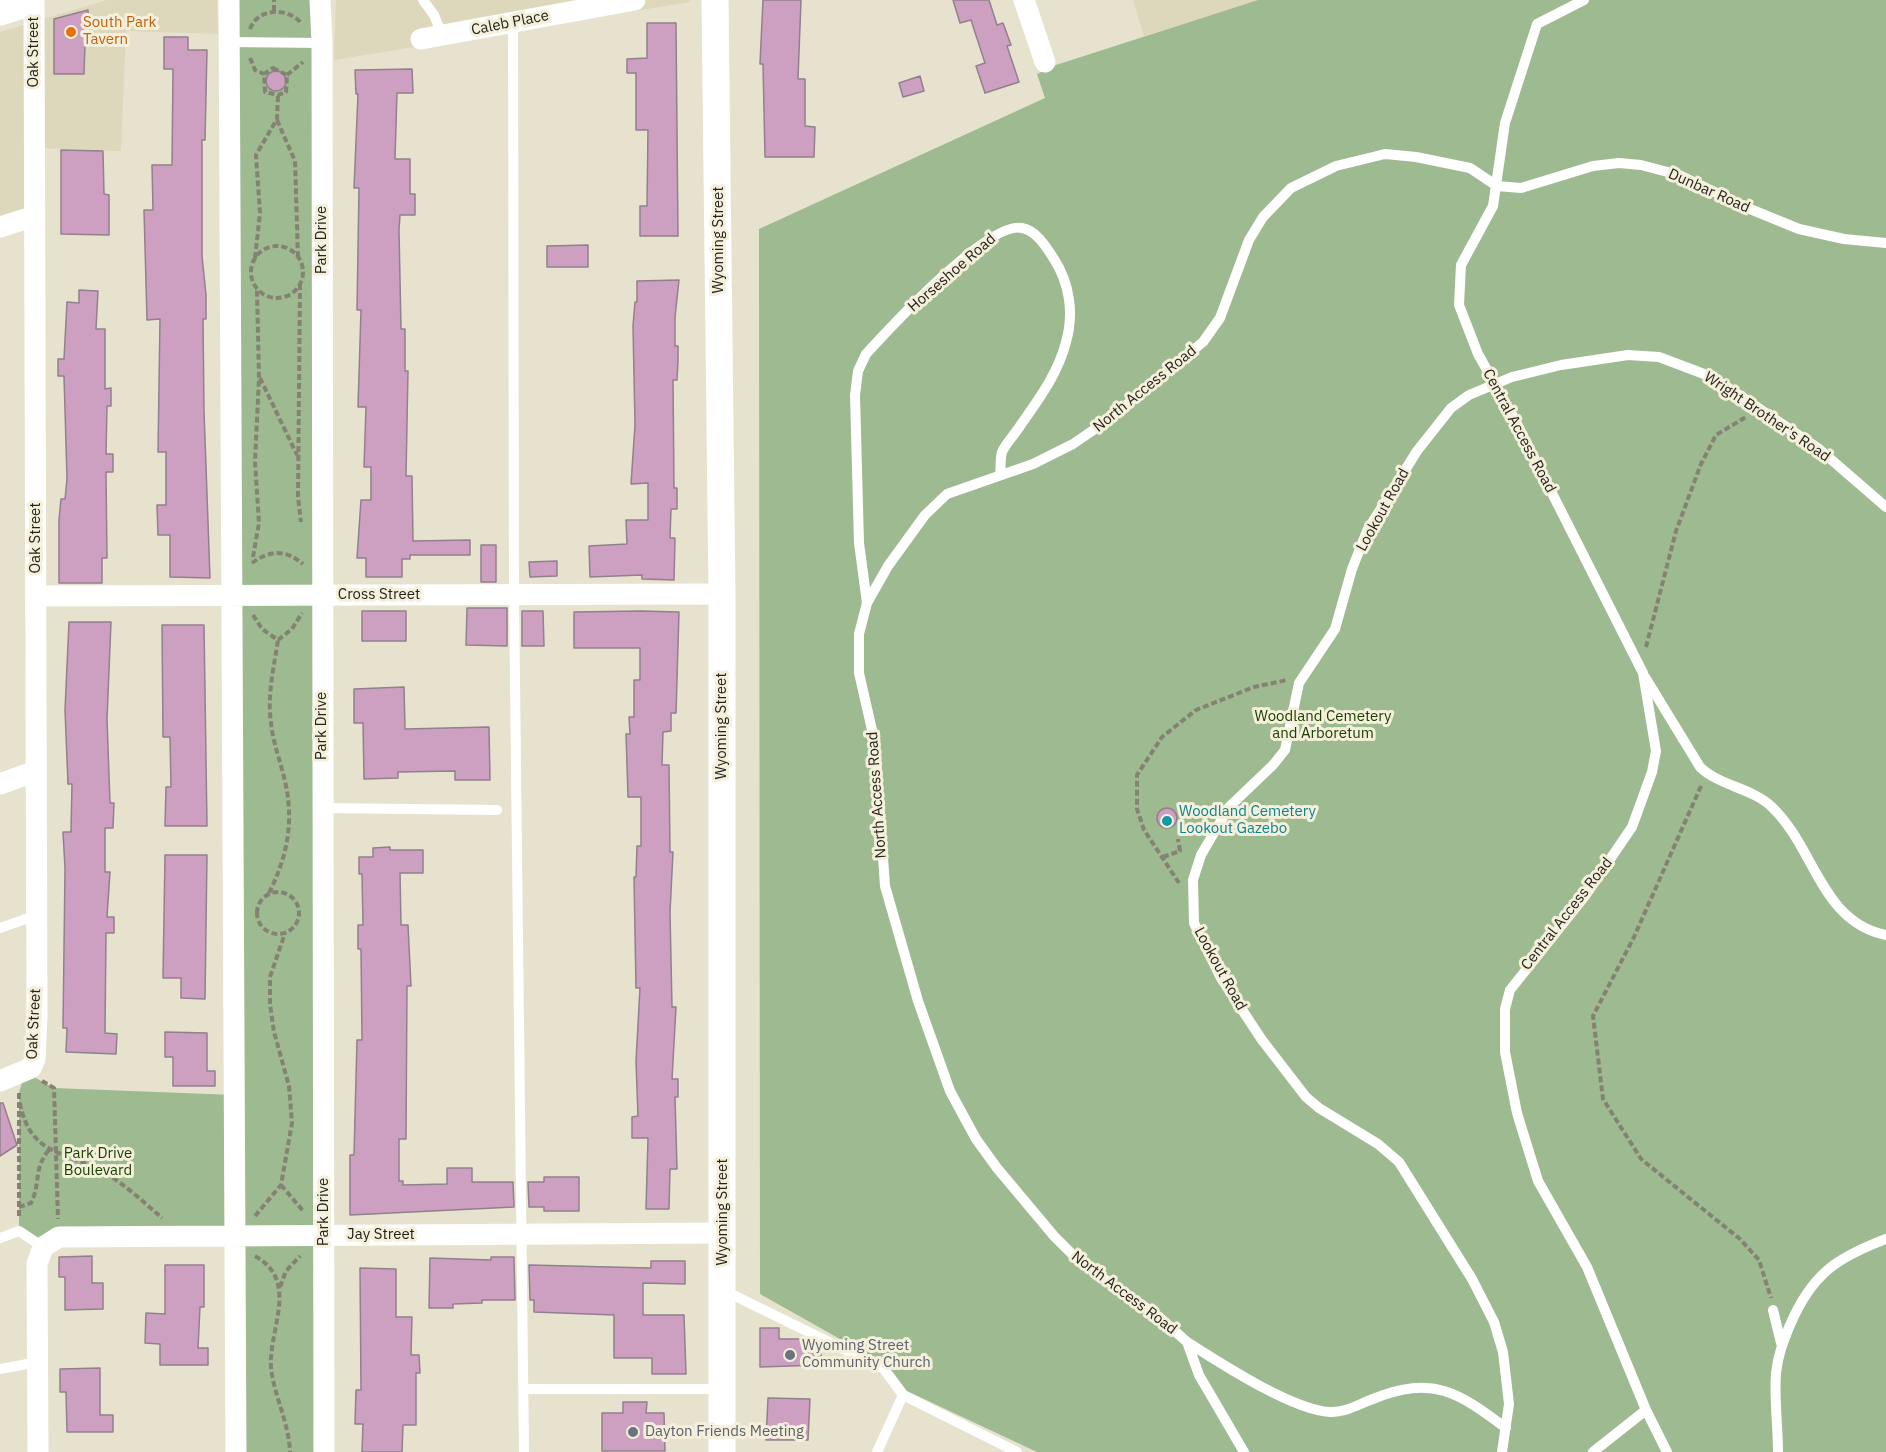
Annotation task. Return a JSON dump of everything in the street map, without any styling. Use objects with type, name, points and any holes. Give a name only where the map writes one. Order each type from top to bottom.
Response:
[{"type":"main road","points":[[0,9],[27,0]]},
{"type":"street","name":"Oak Street","points":[[25,1072],[31,1068],[35,1059],[37,915],[34,0]]},
{"type":"street","points":[[229,0],[236,1452]]},
{"type":"street","name":"Park Drive","points":[[320,0],[312,42],[313,602],[322,808],[324,1452]]},
{"type":"street","name":"Caleb Place","points":[[421,39],[513,23],[605,3],[635,0]]},
{"type":"street","name":"Wyoming Street","points":[[715,0],[722,594],[722,1452]]},
{"type":"street","points":[[1024,0],[1045,62]]},
{"type":"street","points":[[0,227],[35,216]]},
{"type":"street","name":"Cross Street","points":[[36,596],[232,595],[313,602],[514,595],[722,594]]},
{"type":"street","points":[[0,784],[36,771]]},
{"type":"street","points":[[0,1081],[25,1072]]},
{"type":"street","name":"Jay Street","points":[[51,1242],[235,1235],[723,1233]]},
{"type":"street","points":[[38,1452],[37,1264],[51,1242]]},
{"type":"lane","points":[[423,0],[434,15],[442,36]]},
{"type":"lane","name":"Central Access Road","points":[[1584,0],[1537,24],[1505,123],[1497,186],[1487,219],[1462,261],[1458,285],[1463,318],[1478,354],[1514,418],[1642,671],[1656,751],[1652,772],[1632,827],[1585,896],[1516,980],[1506,1002],[1503,1032],[1506,1064],[1538,1181],[1587,1267],[1646,1410],[1667,1452]]},
{"type":"lane","points":[[513,23],[514,595],[524,1452]]},
{"type":"lane","points":[[230,42],[312,42]]},
{"type":"lane","name":"North Access Road","points":[[1244,1452],[1199,1375],[1187,1342],[1158,1317],[1080,1262],[1054,1236],[997,1168],[976,1139],[950,1091],[918,1001],[885,886],[875,743],[859,674],[858,634],[867,603],[888,566],[935,504],[955,490],[1054,455],[1091,433],[1203,342],[1225,308],[1253,232],[1269,209],[1302,181],[1336,166],[1385,154],[1461,165],[1476,171],[1497,186]]},
{"type":"lane","name":"Dunbar Road","points":[[1497,186],[1521,188],[1566,172],[1606,164],[1641,165],[1679,175],[1799,229],[1844,239],[1886,243]]},
{"type":"lane","name":"Horseshoe Road","points":[[867,603],[859,543],[855,395],[858,371],[866,354],[959,262],[989,237],[1005,228],[1023,228],[1034,234],[1058,266],[1070,306],[1070,326],[1051,380],[1002,453],[1000,475]]},
{"type":"lane","name":"Wright Brother's Road","points":[[1493,383],[1561,365],[1616,356],[1648,355],[1666,359],[1708,375],[1819,449],[1886,507]]},
{"type":"lane","name":"Lookout Road","points":[[1493,383],[1455,404],[1417,451],[1363,540],[1330,639],[1302,676],[1293,705],[1285,750],[1273,765],[1237,798],[1218,822],[1196,868],[1193,894],[1194,923],[1200,939],[1221,978],[1262,1040],[1318,1108],[1378,1144],[1399,1162],[1472,1279],[1494,1322],[1503,1352],[1509,1404],[1502,1452]]},
{"type":"lane","points":[[1642,671],[1672,717],[1695,761],[1707,773],[1766,801],[1788,824],[1836,906],[1855,922],[1886,935]]},
{"type":"lane","points":[[322,808],[497,810]]},
{"type":"lane","points":[[0,928],[37,915]]},
{"type":"lane","points":[[0,1238],[19,1231],[51,1242]]},
{"type":"lane","points":[[1778,1452],[1776,1376],[1781,1344],[1801,1301],[1818,1277],[1839,1260],[1886,1239]]},
{"type":"lane","points":[[723,1290],[884,1369],[903,1395],[1017,1452]]},
{"type":"lane","points":[[1773,1310],[1781,1344]]},
{"type":"lane","points":[[1187,1342],[1253,1382],[1320,1411],[1345,1410],[1399,1390],[1429,1386],[1465,1399],[1506,1428]]},
{"type":"lane","points":[[0,1369],[38,1362]]},
{"type":"lane","points":[[524,1389],[722,1389]]},
{"type":"lane","points":[[877,1452],[903,1395]]},
{"type":"lane","points":[[1593,1452],[1646,1410]]},
{"type":"path","points":[[274,0],[274,11]]},
{"type":"path","points":[[249,31],[252,21],[261,14],[274,11],[297,18],[312,42],[299,68],[287,75]]},
{"type":"path","points":[[249,56],[255,69],[264,74]]},
{"type":"path","points":[[264,74],[273,68],[287,75]]},
{"type":"path","points":[[264,74],[265,92],[278,95],[286,92],[287,75]]},
{"type":"path","points":[[278,95],[277,119],[296,161],[298,259]]},
{"type":"path","points":[[250,572],[259,523],[255,462],[259,378],[257,290],[251,274],[260,213],[256,155],[277,119]]},
{"type":"path","points":[[255,258],[269,248],[286,248],[298,259],[302,267],[298,459],[298,497],[302,532]]},
{"type":"path","points":[[257,290],[264,295],[280,298],[288,296],[300,284]]},
{"type":"path","points":[[259,378],[298,459]]},
{"type":"path","points":[[1642,671],[1676,531],[1701,464],[1716,435],[1759,409]]},
{"type":"path","points":[[251,564],[264,554],[279,552],[293,555],[304,565]]},
{"type":"path","points":[[303,554],[305,574]]},
{"type":"path","points":[[285,933],[271,933],[260,924],[257,910],[284,864],[289,828],[287,789],[271,724],[269,696],[278,640],[292,629],[313,602]]},
{"type":"path","points":[[249,609],[262,629],[278,640]]},
{"type":"path","points":[[1193,894],[1178,882],[1164,857],[1144,830],[1137,809],[1137,775],[1162,737],[1196,711],[1254,687],[1302,676]]},
{"type":"path","points":[[1707,773],[1634,937],[1593,1016],[1603,1099],[1641,1159],[1740,1239],[1759,1260],[1773,1310]]},
{"type":"path","points":[[1164,857],[1180,851],[1178,839]]},
{"type":"path","points":[[252,1218],[281,1185],[292,1123],[289,1086],[274,1032],[270,976],[285,933],[296,925],[300,912],[295,900],[284,892],[269,893]]},
{"type":"path","points":[[19,1231],[19,1094],[25,1072],[54,1088],[56,1154],[51,1242]]},
{"type":"path","points":[[19,1094],[23,1115],[32,1134],[49,1150],[104,1173],[163,1218]]},
{"type":"path","points":[[19,1207],[32,1203],[37,1192],[37,1172],[49,1150]]},
{"type":"path","points":[[281,1185],[309,1217]]},
{"type":"path","points":[[290,1452],[289,1433],[271,1374],[273,1343],[280,1316],[280,1287],[286,1272],[296,1258],[309,1250]]},
{"type":"path","points":[[250,1253],[272,1269],[280,1287]]},
{"type":"shaded area","points":[[107,0],[217,0],[218,34],[126,31],[121,151],[40,148],[29,210],[0,219],[0,32]]},
{"type":"shaded area","points":[[336,0],[690,0],[690,2],[334,60]]},
{"type":"shaded area","points":[[1133,0],[1258,0],[1144,36]]},
{"type":"green space","name":"Park Drive Boulevard","points":[[229,0],[320,0],[324,1452],[236,1452],[235,1235],[48,1243],[19,1231],[19,1093],[25,1072],[54,1088],[234,1095]]},
{"type":"green space","name":"Woodland Cemetery and Arboretum","points":[[1258,0],[1886,0],[1886,1452],[1037,1452],[907,1391],[888,1366],[760,1294],[759,229],[1045,98],[1037,74],[1056,65]]},
{"type":"building","points":[[763,0],[801,0],[798,79],[805,79],[805,126],[815,127],[814,157],[765,157],[763,64],[760,64]]},
{"type":"building","points":[[953,0],[989,0],[997,25],[1003,23],[1011,45],[1007,46],[1019,82],[985,93],[976,66],[985,63],[971,20],[960,23]]},
{"type":"building","name":"South Park Tavern","points":[[88,10],[89,44],[85,45],[84,74],[54,74],[54,19]]},
{"type":"building","points":[[647,23],[676,23],[678,236],[640,236],[640,206],[647,206],[648,130],[636,130],[636,73],[627,73],[627,59],[647,58]]},
{"type":"building","points":[[164,37],[188,37],[188,50],[207,50],[205,140],[202,140],[202,256],[206,295],[206,319],[203,319],[204,411],[210,578],[170,577],[170,535],[158,535],[157,505],[166,505],[166,452],[158,452],[160,319],[147,320],[144,210],[153,210],[152,165],[172,165],[173,69],[164,69]]},
{"type":"building","points":[[412,69],[413,93],[397,93],[395,159],[410,159],[410,194],[415,194],[415,215],[400,215],[399,230],[401,329],[405,329],[405,371],[408,371],[406,476],[412,476],[413,541],[470,540],[470,555],[410,555],[410,559],[402,559],[402,577],[366,577],[366,558],[357,558],[361,500],[371,500],[371,467],[364,467],[366,407],[358,407],[361,310],[357,310],[359,188],[354,188],[358,94],[356,94],[355,70]]},
{"type":"building","points":[[272,71],[280,71],[286,77],[286,85],[280,91],[272,91],[266,85],[266,77]]},
{"type":"building","points":[[920,76],[924,91],[903,97],[899,83]]},
{"type":"building","points":[[61,150],[103,151],[104,194],[109,195],[109,235],[61,234]]},
{"type":"building","points":[[588,245],[588,267],[547,267],[547,246]]},
{"type":"building","points":[[679,280],[675,317],[675,346],[678,346],[677,380],[673,380],[674,488],[677,488],[677,509],[671,509],[670,538],[675,538],[674,580],[642,579],[642,575],[590,577],[589,546],[627,544],[626,520],[648,520],[648,483],[631,484],[635,425],[633,326],[635,302],[637,302],[637,281]]},
{"type":"building","points":[[79,290],[98,291],[96,329],[105,329],[105,389],[111,388],[111,406],[107,406],[106,454],[113,454],[113,472],[106,472],[107,558],[102,558],[102,583],[59,583],[59,520],[61,499],[65,499],[67,479],[64,376],[58,376],[58,359],[64,359],[67,302],[79,303]]},
{"type":"building","points":[[481,545],[496,545],[496,582],[481,582]]},
{"type":"building","points":[[557,561],[557,576],[530,577],[529,562]]},
{"type":"building","points":[[467,608],[507,608],[507,646],[466,645]]},
{"type":"building","points":[[362,611],[406,611],[406,641],[362,641]]},
{"type":"building","points":[[522,611],[543,611],[544,646],[522,646]]},
{"type":"building","points":[[574,612],[679,612],[676,713],[671,713],[671,731],[663,732],[662,765],[669,765],[670,852],[673,852],[670,912],[672,1007],[676,1007],[672,1079],[678,1079],[678,1097],[675,1097],[677,1169],[670,1169],[669,1209],[646,1209],[648,1138],[632,1138],[632,1117],[638,1116],[636,1061],[640,988],[636,988],[634,877],[636,877],[637,846],[641,846],[641,797],[628,797],[626,734],[630,734],[629,717],[634,717],[634,680],[640,680],[640,648],[574,648]]},
{"type":"building","points":[[69,622],[111,622],[107,719],[110,803],[114,803],[113,828],[105,828],[105,872],[110,872],[107,917],[114,917],[114,933],[106,933],[105,1033],[117,1034],[116,1054],[66,1052],[67,1028],[63,1028],[65,868],[63,832],[71,832],[72,784],[68,784],[65,710]]},
{"type":"building","points":[[162,625],[204,625],[207,826],[165,826],[166,787],[171,787],[170,737],[163,737]]},
{"type":"building","points":[[404,687],[405,729],[489,727],[490,780],[455,780],[455,771],[398,772],[398,778],[364,779],[363,723],[354,723],[354,689]]},
{"type":"building","name":"Woodland Cemetery Lookout Gazebo","points":[[1167,808],[1174,811],[1177,818],[1174,825],[1167,828],[1160,825],[1157,818],[1160,811]]},
{"type":"building","points":[[390,847],[390,850],[423,850],[423,873],[400,873],[401,925],[408,925],[411,986],[407,986],[406,1139],[399,1139],[399,1181],[403,1181],[403,1185],[447,1184],[447,1168],[472,1168],[472,1182],[513,1182],[514,1207],[350,1215],[350,1155],[354,1155],[357,1040],[362,1040],[361,949],[358,949],[358,925],[363,925],[362,874],[359,874],[359,857],[373,857],[373,848]]},
{"type":"building","points":[[165,855],[207,855],[205,999],[181,998],[181,978],[163,978]]},
{"type":"building","points":[[165,1032],[207,1033],[207,1071],[215,1071],[215,1086],[173,1086],[173,1057],[165,1057]]},
{"type":"building","points":[[0,1103],[3,1103],[17,1145],[0,1156]]},
{"type":"building","points":[[544,1177],[579,1177],[579,1211],[544,1211],[544,1207],[529,1207],[528,1182],[544,1182]]},
{"type":"building","points":[[92,1256],[92,1283],[103,1283],[103,1309],[65,1310],[65,1277],[59,1277],[59,1257]]},
{"type":"building","points":[[491,1257],[514,1257],[515,1300],[482,1300],[482,1303],[453,1304],[453,1308],[429,1308],[430,1258],[491,1260]]},
{"type":"building","points":[[651,1261],[685,1261],[685,1284],[643,1283],[643,1315],[684,1315],[686,1374],[652,1374],[652,1358],[614,1358],[614,1315],[534,1312],[534,1300],[530,1300],[529,1265],[651,1268]]},
{"type":"building","points":[[165,1265],[204,1265],[204,1307],[200,1307],[198,1348],[208,1348],[208,1365],[160,1365],[160,1344],[145,1343],[146,1313],[165,1314]]},
{"type":"building","points":[[360,1268],[396,1269],[396,1317],[412,1317],[411,1355],[419,1355],[420,1373],[416,1373],[416,1425],[403,1425],[402,1452],[362,1452],[363,1424],[355,1424],[356,1390],[361,1390]]},
{"type":"building","name":"Wyoming Street Community Church","points":[[760,1328],[779,1328],[779,1339],[806,1339],[813,1345],[821,1346],[821,1365],[760,1367]]},
{"type":"building","points":[[100,1368],[100,1415],[113,1415],[113,1432],[67,1432],[66,1392],[60,1392],[60,1369]]},
{"type":"building","points":[[768,1398],[810,1399],[808,1440],[766,1440]]},
{"type":"building","name":"Dayton Friends Meeting","points":[[623,1402],[647,1402],[646,1413],[664,1413],[665,1451],[602,1451],[602,1413],[623,1413]]},
{"type":"place","name":"South Park Tavern","points":[[71,32]]},
{"type":"place","name":"Woodland Cemetery Lookout Gazebo","points":[[1167,821]]},
{"type":"place","name":"Wyoming Street Community Church","points":[[790,1355]]},
{"type":"place","name":"Dayton Friends Meeting","points":[[633,1432]]}]
